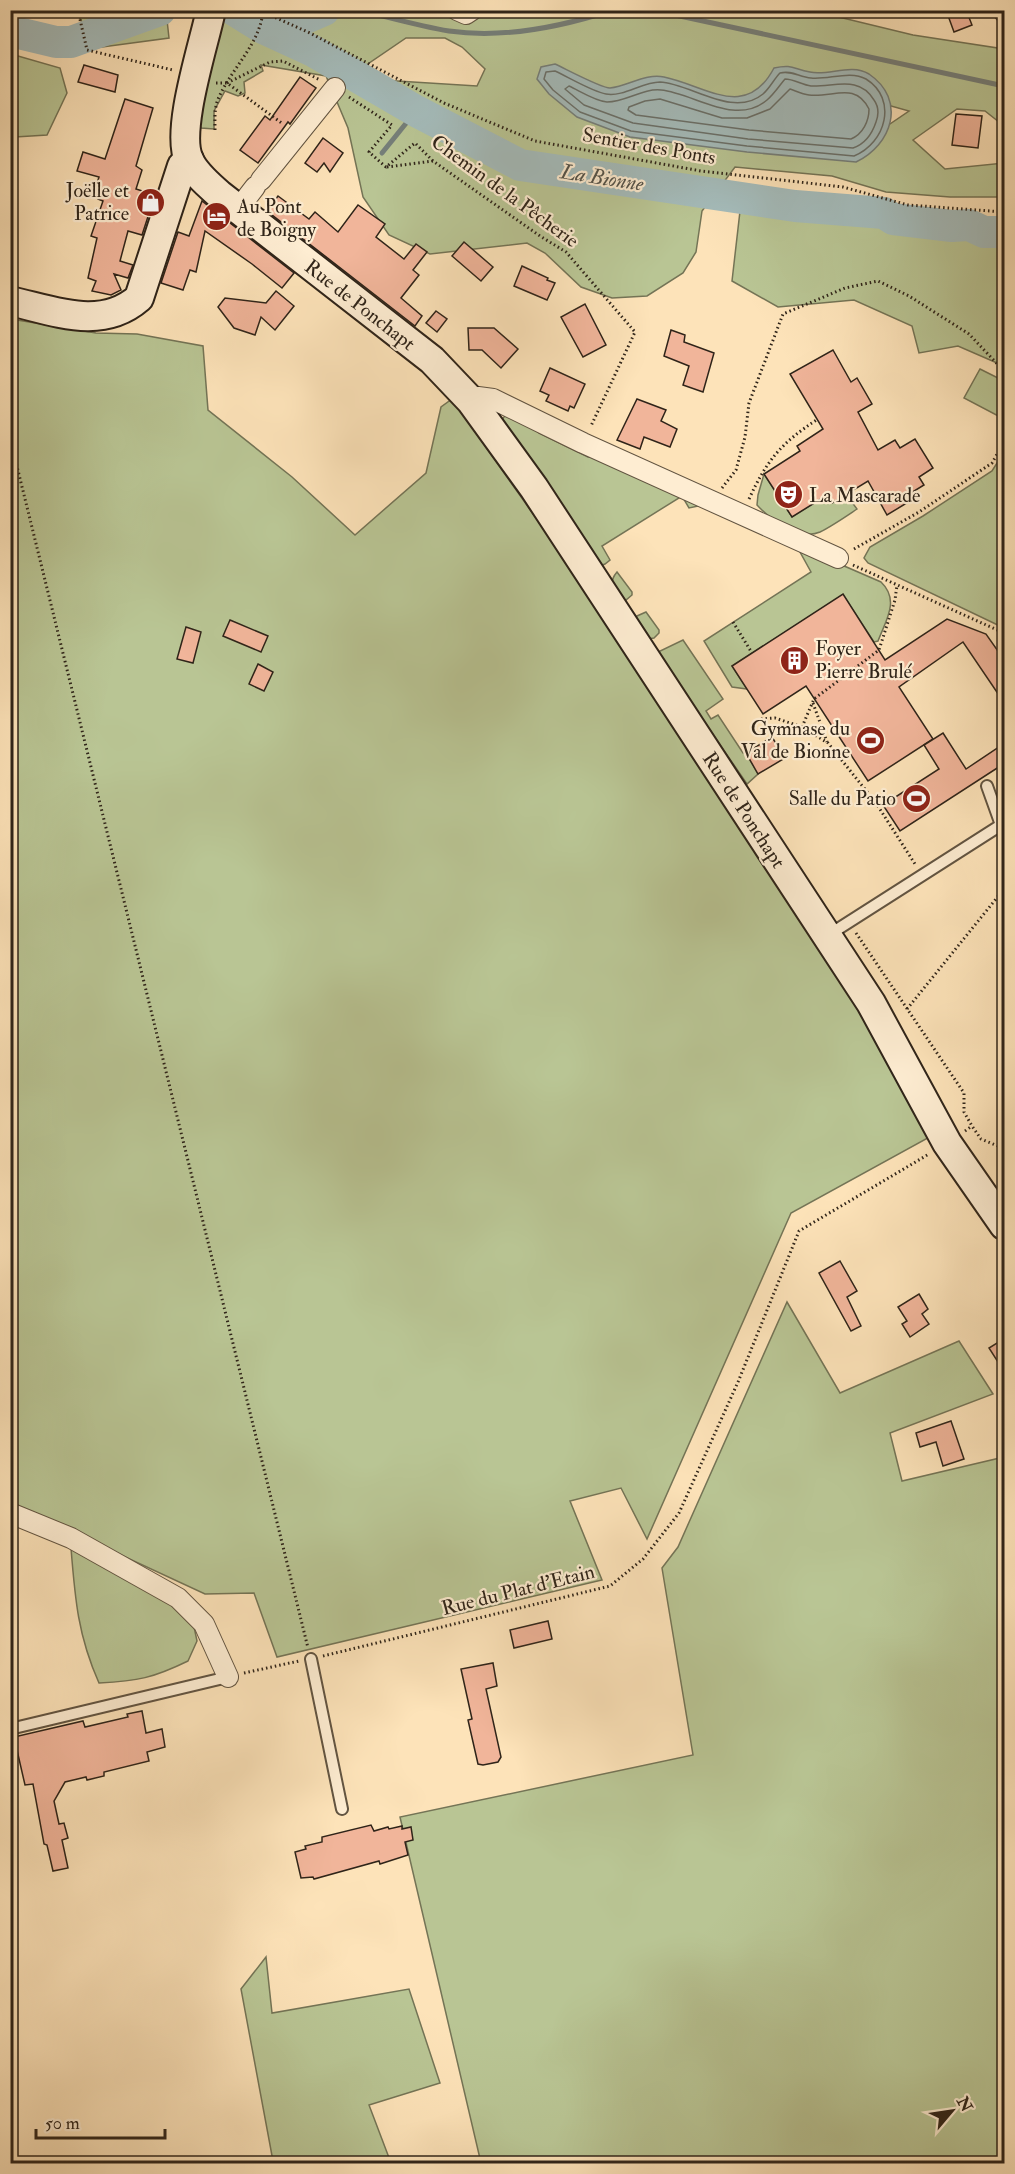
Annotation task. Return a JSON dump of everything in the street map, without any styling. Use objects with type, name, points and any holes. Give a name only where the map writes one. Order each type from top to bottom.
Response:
[{"type":"street","points":[[457,10],[466,14],[472,10]]},
{"type":"street","points":[[10,301],[72,315],[104,316],[127,308],[139,298],[182,166],[189,160],[185,141],[186,120],[210,18]]},
{"type":"street","points":[[238,209],[335,88]]},
{"type":"street","name":"Rue de Ponchapt","points":[[189,160],[204,179],[238,209],[432,360],[471,401],[534,488],[838,929],[871,1003],[947,1143],[1005,1225]]},
{"type":"street","points":[[471,401],[478,397],[493,399],[838,558]]},
{"type":"street","points":[[10,1513],[72,1538],[178,1598],[204,1624],[228,1677]]},
{"type":"lane","points":[[838,929],[1001,825],[987,786]]},
{"type":"lane","points":[[311,1659],[342,1809]]},
{"type":"lane","points":[[10,1729],[228,1677]]},
{"type":"path","points":[[44,10],[79,15],[87,10]]},
{"type":"path","points":[[215,130],[218,98],[254,40],[262,21],[263,11]]},
{"type":"path","name":"Sentier des Ponts","points":[[263,11],[444,103],[535,141],[701,171],[843,187],[908,205],[1005,212]]},
{"type":"path","points":[[79,15],[87,50],[174,70]]},
{"type":"path","points":[[227,83],[270,62],[283,61],[335,88],[392,124],[369,152],[386,167],[432,161]]},
{"type":"path","points":[[227,83],[298,134]]},
{"type":"path","name":"Chemin de la Pêcherie","points":[[386,167],[416,143],[432,161],[566,252],[635,332],[583,442]]},
{"type":"path","points":[[998,145],[1005,145]]},
{"type":"path","points":[[711,501],[736,470],[745,437],[749,403],[783,315],[804,305],[845,288],[878,281],[909,296],[969,334],[1005,370]]},
{"type":"path","points":[[742,514],[764,468],[792,436],[818,419]]},
{"type":"path","points":[[10,438],[311,1659]]},
{"type":"path","points":[[838,558],[919,512],[993,463],[1005,442]]},
{"type":"path","points":[[838,558],[1005,633]]},
{"type":"path","points":[[802,727],[813,702],[879,650],[896,600],[897,585]]},
{"type":"path","points":[[733,622],[752,653]]},
{"type":"path","points":[[813,702],[828,743],[876,803],[922,875]]},
{"type":"path","points":[[761,719],[775,718],[802,727],[828,743]]},
{"type":"path","points":[[907,1009],[1005,889]]},
{"type":"path","points":[[838,929],[907,1009],[964,1093],[964,1113],[981,1139],[998,1146],[1005,1156]]},
{"type":"path","name":"Rue du Plat d'Etain","points":[[228,1677],[610,1586],[644,1559],[679,1513],[738,1382],[799,1231],[947,1143]]},
{"type":"green space","points":[[524,10],[565,17],[585,10],[814,11],[913,35],[1004,49],[1004,126],[985,111],[957,109],[913,140],[945,169],[1004,163],[1004,197],[950,197],[886,192],[832,176],[735,167],[702,211],[696,252],[683,273],[647,296],[612,298],[581,287],[545,253],[527,243],[430,254],[389,235],[363,197],[348,128],[326,76],[261,65],[263,71],[244,82],[245,93],[238,96],[225,91],[214,111],[214,129],[201,128],[198,119],[215,44],[226,11]],"holes":[[[406,38],[445,38],[462,47],[485,69],[477,86],[381,80],[362,68]],[[758,98],[884,104],[909,111],[856,147]]]},
{"type":"green space","points":[[76,11],[166,11],[169,38],[95,48]]},
{"type":"green space","points":[[11,54],[60,68],[67,93],[47,135],[15,137],[11,135]]},
{"type":"green space","points":[[743,185],[925,229],[1004,237],[1004,366],[958,346],[919,353],[912,326],[854,300],[778,307],[732,281]]},
{"type":"green space","points":[[11,319],[96,333],[137,334],[203,346],[208,410],[292,477],[355,535],[426,473],[441,407],[452,399],[646,674],[946,1128],[791,1213],[647,1539],[621,1488],[570,1501],[602,1580],[277,1657],[254,1593],[205,1594],[11,1504]]},
{"type":"green space","points":[[980,369],[1004,381],[1004,419],[964,398]]},
{"type":"green space","points":[[507,414],[523,419],[539,433],[588,457],[603,457],[703,505],[689,508],[682,496],[602,546],[610,560],[600,566],[502,423]]},
{"type":"green space","points":[[1004,452],[1004,628],[868,563],[864,558],[870,547],[992,471]]},
{"type":"green space","points":[[764,474],[792,517],[827,495],[832,503],[846,494],[857,509],[820,532],[803,534],[794,531],[777,522],[757,505]]},
{"type":"green space","points":[[805,549],[881,582],[887,589],[891,603],[890,610],[878,641],[874,642],[843,595],[732,666],[747,689],[732,687],[704,641],[811,572],[800,552]]},
{"type":"green space","points":[[617,572],[632,592],[626,600],[617,601],[613,594],[612,582]]},
{"type":"green space","points":[[646,612],[659,630],[654,638],[647,639],[633,620]]},
{"type":"green space","points":[[683,640],[723,699],[706,711],[711,719],[718,715],[743,753],[746,753],[758,774],[747,784],[703,720],[699,719],[658,652]]},
{"type":"green space","points":[[787,1302],[840,1393],[959,1341],[993,1394],[890,1433],[902,1481],[1004,1457],[1004,2163],[481,2163],[400,1817],[693,1755],[662,1568],[678,1547]]},
{"type":"green space","points":[[71,1548],[146,1584],[193,1622],[197,1641],[188,1661],[145,1678],[99,1683],[82,1633]]},
{"type":"green space","points":[[266,1957],[272,2013],[409,1989],[440,2083],[369,2105],[391,2163],[266,2163],[273,2161],[241,1989]]},
{"type":"water","points":[[555,64],[610,88],[657,76],[725,96],[738,97],[751,93],[763,84],[774,68],[789,67],[817,73],[862,71],[881,85],[888,96],[891,109],[890,121],[879,145],[856,162],[747,152],[630,137],[577,117],[549,94],[537,79],[541,67]]},
{"type":"building","points":[[946,10],[966,10],[972,25],[954,32]]},
{"type":"building","points":[[84,65],[118,75],[115,92],[78,82]]},
{"type":"building","points":[[300,77],[316,88],[258,163],[240,150],[265,116],[270,120]]},
{"type":"building","points":[[125,99],[153,108],[136,166],[142,170],[136,189],[155,195],[142,235],[128,231],[120,261],[133,265],[128,278],[114,274],[121,290],[111,295],[92,291],[96,281],[88,278],[97,238],[91,236],[103,201],[98,199],[99,196],[94,193],[99,177],[77,171],[83,152],[105,159]]},
{"type":"building","points":[[956,114],[982,116],[978,148],[952,145]]},
{"type":"building","points":[[323,138],[343,153],[330,172],[324,163],[317,172],[305,163]]},
{"type":"building","points":[[278,196],[309,219],[315,212],[338,232],[358,205],[385,224],[376,237],[404,259],[416,244],[427,252],[413,270],[419,275],[401,298],[422,316],[415,326],[267,211]]},
{"type":"building","points":[[202,201],[294,273],[282,288],[205,231],[196,272],[190,270],[183,290],[161,283],[178,232],[189,236]]},
{"type":"building","points":[[464,242],[493,267],[481,281],[452,256]]},
{"type":"building","points":[[522,266],[555,283],[547,300],[514,286]]},
{"type":"building","points":[[276,291],[294,306],[275,330],[261,317],[255,335],[234,328],[218,307],[225,298],[266,303]]},
{"type":"building","points":[[585,304],[606,345],[583,357],[561,317]]},
{"type":"building","points":[[436,311],[447,319],[437,332],[426,323]]},
{"type":"building","points":[[468,328],[494,328],[518,349],[501,368],[482,350],[469,350]]},
{"type":"building","points":[[671,330],[685,335],[684,342],[714,353],[703,392],[683,385],[689,366],[664,356]]},
{"type":"building","points":[[833,350],[851,382],[857,378],[872,404],[858,412],[878,450],[895,440],[900,448],[915,439],[933,468],[919,477],[924,485],[906,496],[910,501],[887,515],[868,481],[832,503],[827,495],[792,517],[764,474],[800,451],[797,446],[823,429],[790,374]]},
{"type":"building","points":[[550,368],[585,384],[574,408],[570,406],[568,411],[546,401],[549,395],[540,391]]},
{"type":"building","points":[[637,399],[666,410],[661,421],[677,429],[670,447],[644,437],[640,449],[617,440]]},
{"type":"building","points":[[843,594],[885,660],[947,619],[986,634],[1005,661],[1005,704],[963,642],[899,687],[933,739],[868,781],[806,686],[763,714],[732,666]]},
{"type":"building","points":[[230,620],[268,636],[261,652],[223,636]]},
{"type":"building","points":[[186,627],[201,632],[193,663],[177,659]]},
{"type":"building","points":[[258,664],[273,672],[264,691],[249,684]]},
{"type":"building","points":[[943,733],[966,769],[1005,743],[1005,763],[900,831],[883,805],[939,769],[924,745]]},
{"type":"building","points":[[772,737],[785,758],[758,774],[746,753]]},
{"type":"building","points":[[840,1261],[857,1291],[847,1297],[861,1326],[851,1331],[819,1273]]},
{"type":"building","points":[[919,1294],[928,1309],[922,1314],[929,1324],[910,1337],[902,1324],[907,1321],[898,1307]]},
{"type":"building","points":[[1005,1338],[1005,1373],[989,1348]]},
{"type":"building","points":[[951,1421],[964,1459],[943,1466],[936,1442],[920,1447],[916,1433]]},
{"type":"building","points":[[548,1621],[552,1639],[514,1648],[510,1630]]},
{"type":"building","points":[[493,1663],[497,1686],[486,1689],[501,1757],[498,1762],[483,1765],[478,1764],[468,1720],[472,1719],[461,1669]]},
{"type":"building","points":[[142,1711],[146,1733],[162,1729],[165,1747],[147,1752],[149,1761],[104,1772],[104,1776],[65,1782],[54,1801],[59,1824],[64,1823],[68,1838],[62,1840],[68,1868],[53,1871],[47,1845],[44,1844],[33,1784],[25,1785],[14,1737],[83,1721],[85,1727],[128,1717],[127,1714]]},
{"type":"building","points":[[371,1825],[374,1831],[388,1827],[389,1829],[402,1826],[402,1829],[411,1827],[413,1840],[405,1842],[408,1855],[314,1879],[313,1877],[301,1878],[295,1852],[306,1849],[305,1846],[322,1842],[322,1837]]},
{"type":"waterway","points":[[10,31],[56,42],[71,42],[160,10]]},
{"type":"waterway","name":"La Bionne","points":[[234,10],[263,28],[313,51],[416,111],[520,165],[795,206],[884,213],[893,219],[952,226],[969,225],[984,232],[1004,232]]},
{"type":"waterway","points":[[273,32],[324,10]]},
{"type":"waterway","points":[[358,10],[449,31],[470,33],[532,30],[573,22],[613,10]]},
{"type":"waterway","points":[[652,10],[1004,86]]},
{"type":"waterway","points":[[382,153],[416,111]]},
{"type":"place","name":"Joëlle et Patrice","points":[[150,202]]},
{"type":"place","name":"Au Pont de Boigny","points":[[216,217]]},
{"type":"place","name":"La Mascarade","points":[[788,495]]},
{"type":"place","name":"Foyer Pierre Brulé","points":[[794,660]]},
{"type":"place","name":"Gymnase du Val de Bionne","points":[[871,740]]},
{"type":"place","name":"Salle du Patio","points":[[917,798]]}]
